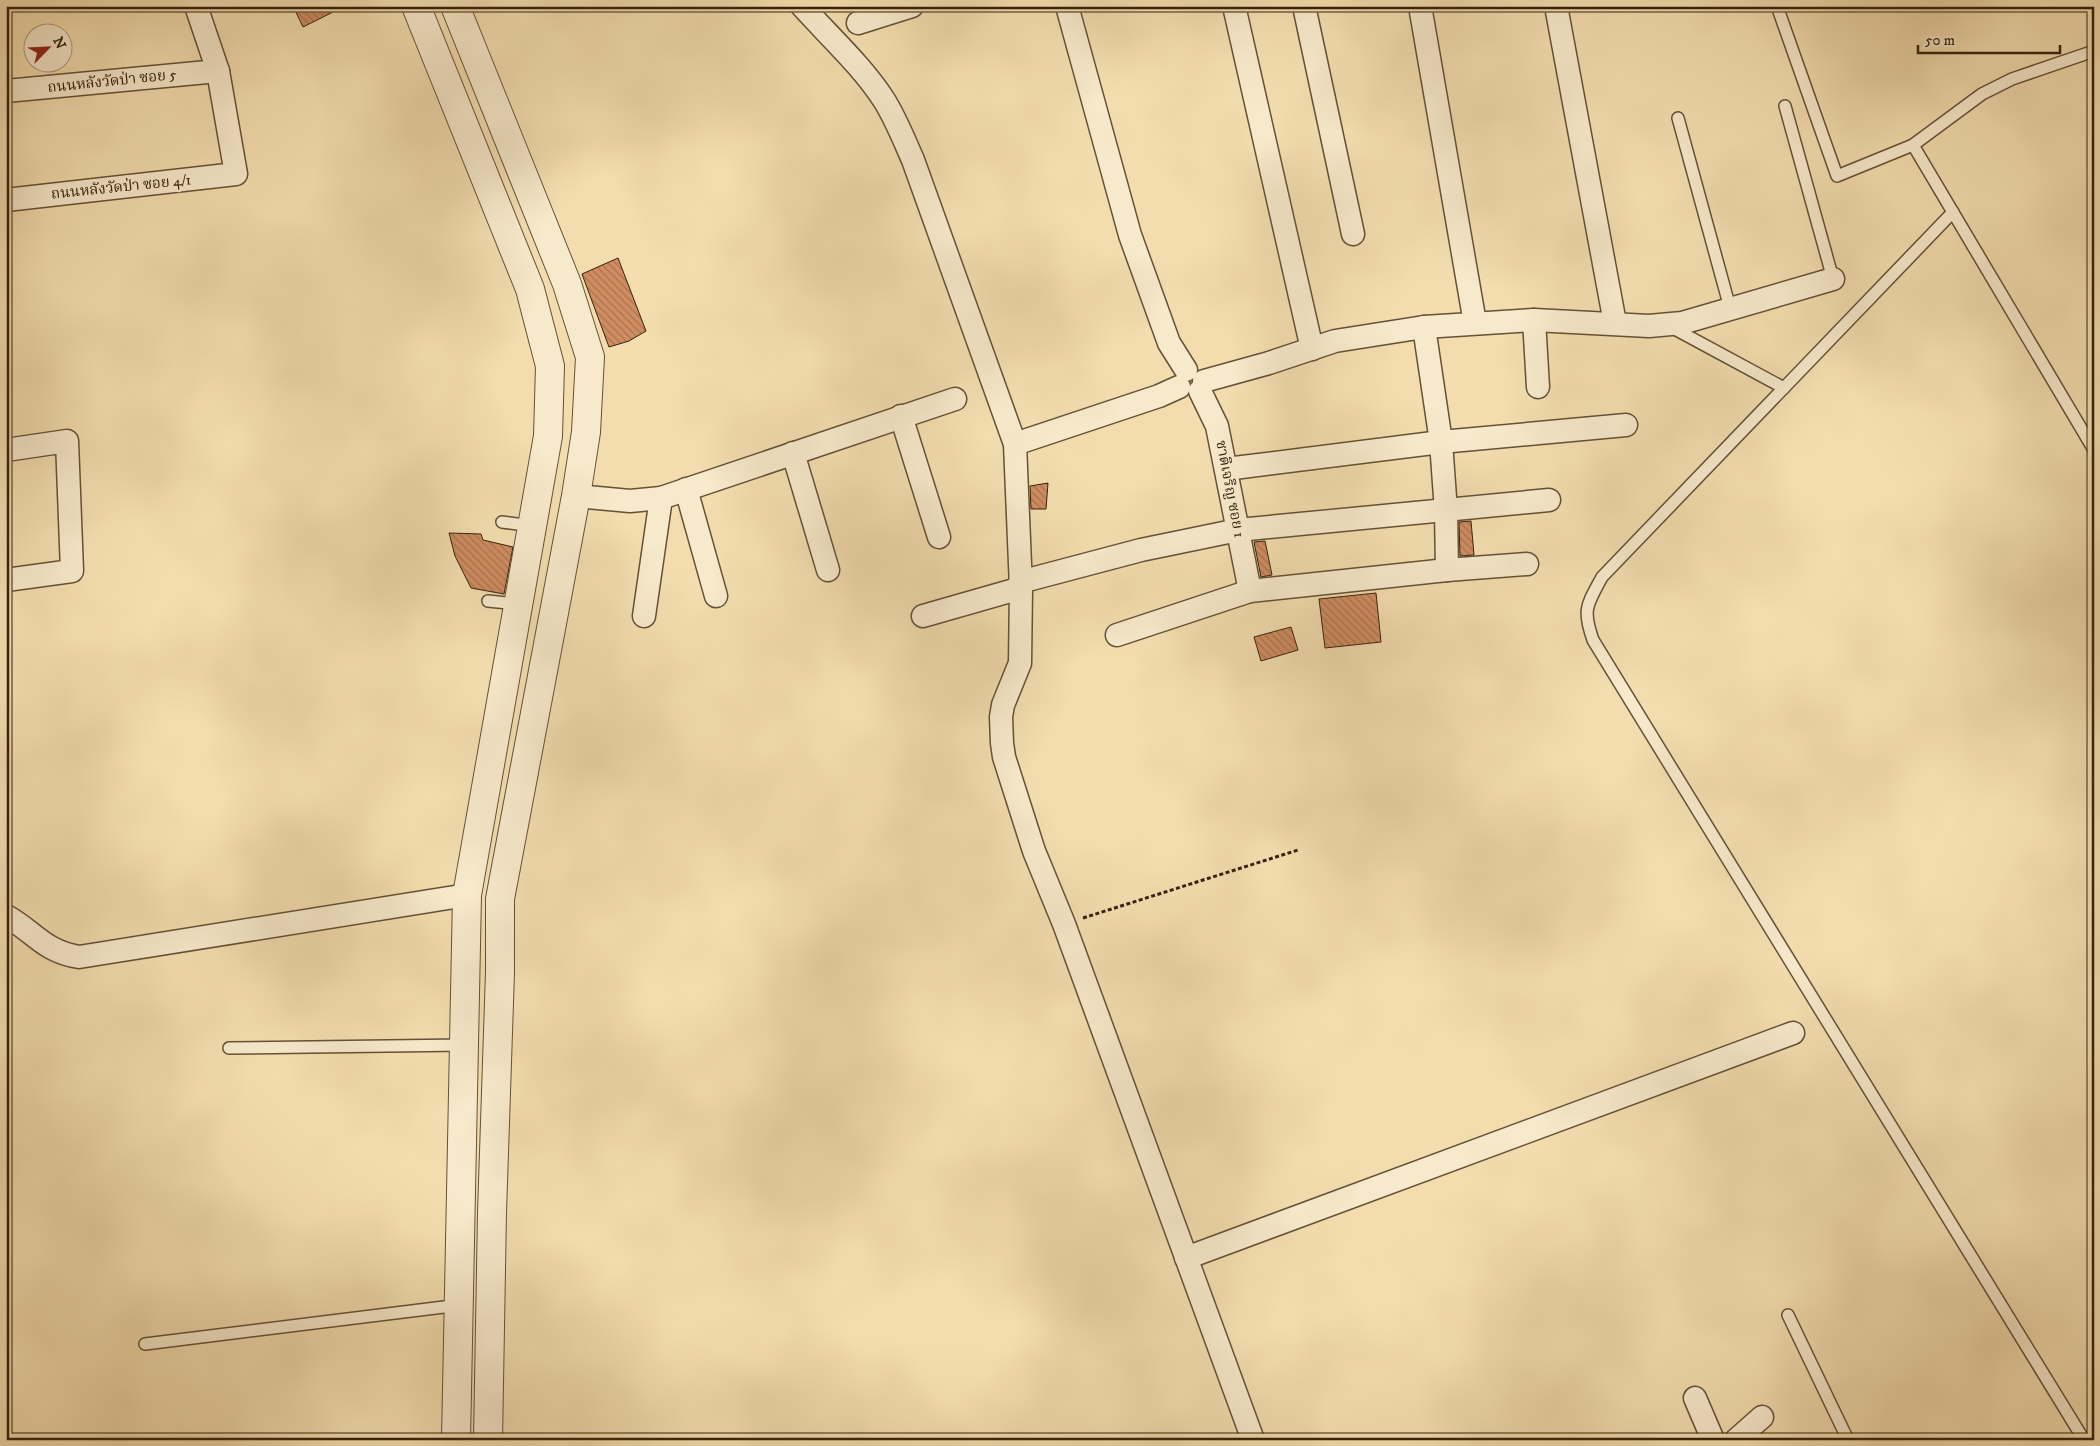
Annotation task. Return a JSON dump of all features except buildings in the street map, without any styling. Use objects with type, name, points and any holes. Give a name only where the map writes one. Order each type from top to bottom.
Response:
[{"type":"street","points":[[196,6],[218,71]]},
{"type":"street","points":[[416,6],[530,289],[550,366],[548,436],[466,895],[460,1305],[456,1440]]},
{"type":"street","points":[[455,6],[564,276],[590,357],[586,432],[576,496],[500,899],[500,972],[488,1440]]},
{"type":"street","points":[[802,6],[883,98],[896,122],[913,160],[1015,444],[1021,585],[1020,663],[1001,717],[1003,750],[1034,851],[1064,924],[1253,1440]]},
{"type":"street","points":[[858,23],[912,6]]},
{"type":"street","name":"ชาติเจริญ ซอย 1","points":[[1067,6],[1130,235],[1163,328],[1217,426],[1250,591]]},
{"type":"street","points":[[1234,6],[1312,349]]},
{"type":"street","points":[[1304,6],[1353,234]]},
{"type":"street","points":[[1420,6],[1475,323]]},
{"type":"street","points":[[1556,6],[1615,323]]},
{"type":"street","name":"ถนนหลังวัดป่า ซอย 5","points":[[6,91],[218,71]]},
{"type":"street","name":"ถนนหลังวัดป่า ซอย 4/1","points":[[6,200],[236,174],[218,71]]},
{"type":"street","points":[[1015,444],[1160,396],[1192,382],[1352,338],[1424,327],[1534,320],[1649,326],[1667,325],[1833,279]]},
{"type":"street","points":[[1534,320],[1538,388]]},
{"type":"street","points":[[1424,327],[1441,442],[1446,511],[1447,570]]},
{"type":"street","points":[[576,496],[630,501],[661,498],[955,398]]},
{"type":"street","points":[[902,416],[939,537]]},
{"type":"street","points":[[1226,469],[1441,442],[1626,425]]},
{"type":"street","points":[[6,450],[67,441],[72,571],[6,580]]},
{"type":"street","points":[[792,453],[828,570]]},
{"type":"street","points":[[686,489],[716,596]]},
{"type":"street","points":[[644,616],[661,498]]},
{"type":"street","points":[[923,616],[1141,550],[1238,530],[1549,500]]},
{"type":"street","points":[[1117,636],[1250,591],[1447,570],[1527,564]]},
{"type":"street","points":[[6,916],[61,954],[79,957],[466,895]]},
{"type":"street","points":[[1186,1258],[1793,1033]]},
{"type":"street","points":[[464,1074],[496,1075]]},
{"type":"street","points":[[1695,1398],[1713,1440]]},
{"type":"street","points":[[1736,1440],[1762,1417]]},
{"type":"lane","points":[[1777,6],[1838,176],[1913,145],[1982,94],[2012,80],[2094,51]]},
{"type":"lane","points":[[1785,106],[1833,279]]},
{"type":"lane","points":[[1678,118],[1730,308]]},
{"type":"lane","points":[[1913,145],[2094,450]]},
{"type":"lane","points":[[1954,212],[1602,577],[1589,601],[1586,620],[1593,640],[2084,1440]]},
{"type":"lane","points":[[1667,325],[1784,388]]},
{"type":"lane","points":[[502,522],[532,526]]},
{"type":"lane","points":[[488,601],[518,604]]},
{"type":"lane","points":[[229,1048],[464,1045]]},
{"type":"lane","points":[[145,1344],[460,1305]]},
{"type":"lane","points":[[1788,1315],[1848,1440]]},
{"type":"path","points":[[1064,924],[1298,850]]}]
